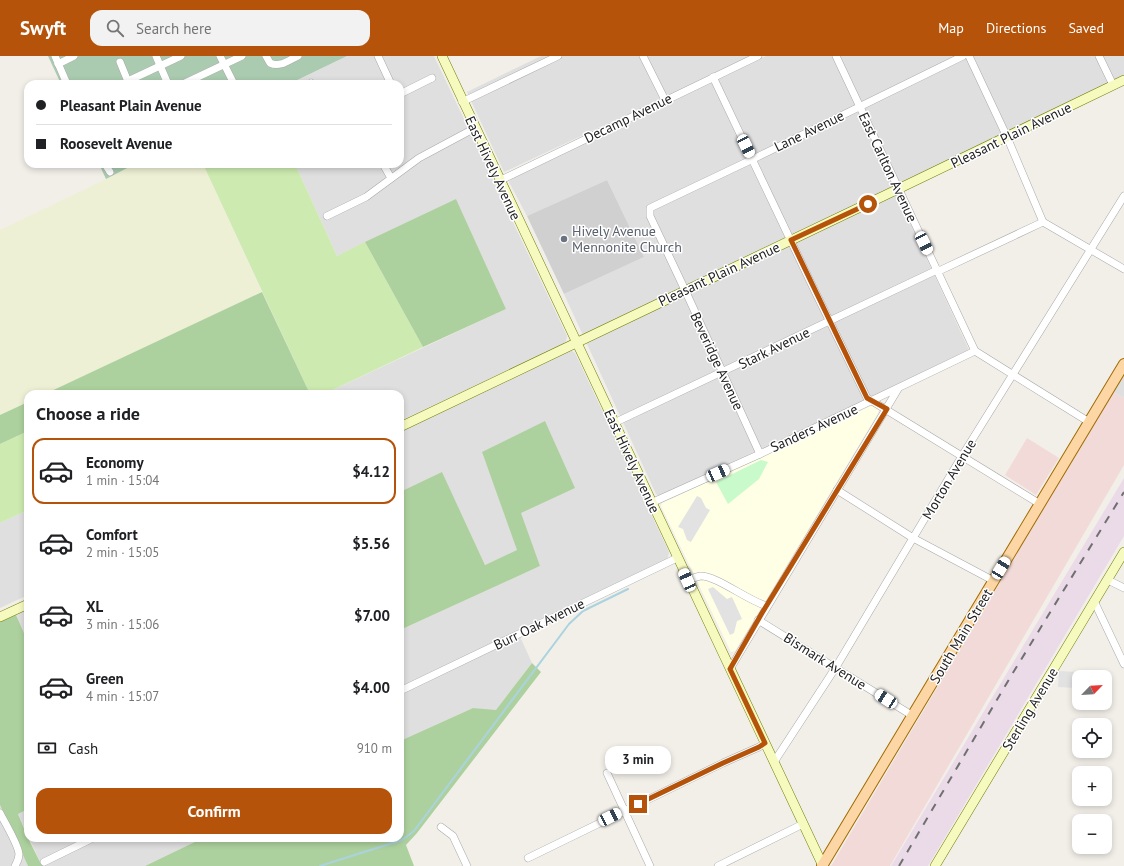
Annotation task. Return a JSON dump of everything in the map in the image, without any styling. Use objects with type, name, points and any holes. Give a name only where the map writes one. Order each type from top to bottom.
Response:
[{"type":"main road","name":"South Main Street","points":[[822,866],[1124,364]]},
{"type":"street","points":[[55,56],[65,80]]},
{"type":"street","points":[[58,64],[74,56]]},
{"type":"street","points":[[156,56],[166,80]]},
{"type":"street","points":[[134,80],[181,56]]},
{"type":"street","points":[[220,56],[232,80]]},
{"type":"street","points":[[191,80],[242,56]]},
{"type":"street","points":[[266,56],[270,63],[274,65],[280,65],[298,56]]},
{"type":"street","points":[[378,56],[390,80]]},
{"type":"street","name":"East Hively Avenue","points":[[442,56],[462,102],[822,866]]},
{"type":"street","points":[[462,102],[558,56]]},
{"type":"street","points":[[643,56],[665,100]]},
{"type":"street","name":"Decamp Avenue","points":[[499,180],[758,56]]},
{"type":"street","name":"East Carlton Avenue","points":[[836,56],[975,351]]},
{"type":"street","name":"Lane Avenue","points":[[654,205],[753,159],[963,56]]},
{"type":"street","points":[[969,56],[1007,137],[1043,222],[1124,269]]},
{"type":"street","points":[[1099,56],[1112,85]]},
{"type":"street","points":[[120,62],[127,80]]},
{"type":"street","points":[[713,77],[867,398],[1040,504]]},
{"type":"street","points":[[404,92],[432,78]]},
{"type":"street","name":"Pleasant Plain Avenue","points":[[404,425],[1124,80]]},
{"type":"street","points":[[327,216],[366,197],[418,158],[475,128]]},
{"type":"street","points":[[108,168],[110,172]]},
{"type":"street","points":[[386,168],[391,178]]},
{"type":"street","name":"Morton Avenue","points":[[774,762],[836,667],[962,456],[1124,196]]},
{"type":"street","name":"Beveridge Avenue","points":[[654,205],[650,208],[650,216],[760,454]]},
{"type":"street","name":"Stark Avenue","points":[[614,423],[937,270],[941,270],[1043,222]]},
{"type":"street","points":[[975,351],[1090,422]]},
{"type":"street","name":"Sanders Avenue","points":[[652,503],[760,454],[975,351]]},
{"type":"street","points":[[730,669],[758,620],[898,389]]},
{"type":"street","points":[[838,490],[913,538],[994,581]]},
{"type":"street","name":"Sterling Avenue","points":[[935,866],[1124,552]]},
{"type":"street","name":"Burr Oak Avenue","points":[[404,689],[678,558]]},
{"type":"street","points":[[687,580],[701,576],[713,579],[756,603],[767,606]]},
{"type":"street","points":[[1108,580],[1124,588]]},
{"type":"street","points":[[1094,601],[1124,664]]},
{"type":"street","points":[[0,617],[24,606]]},
{"type":"street","name":"Bismark Avenue","points":[[758,620],[836,667],[912,716]]},
{"type":"street","points":[[528,858],[765,743]]},
{"type":"street","points":[[607,773],[650,866]]},
{"type":"street","points":[[0,813],[17,848],[19,855],[16,864]]},
{"type":"street","points":[[718,866],[803,824]]},
{"type":"street","points":[[441,827],[452,836],[467,866]]},
{"type":"street","points":[[44,862],[85,842]]},
{"type":"shaded area","points":[[48,56],[347,56],[297,80],[59,80]]},
{"type":"shaded area","points":[[347,56],[434,56],[567,336],[566,341],[563,344],[404,419],[404,390],[333,390],[506,309],[456,200],[337,256],[297,168],[404,168],[404,80],[297,80]]},
{"type":"shaded area","points":[[541,56],[639,56],[660,99],[504,172],[467,92]]},
{"type":"shaded area","points":[[647,56],[751,56],[671,95],[664,92]]},
{"type":"shaded area","points":[[766,56],[833,56],[969,350],[968,352],[659,496],[656,494],[564,294],[644,257],[607,180],[527,216],[509,182],[513,177]]},
{"type":"shaded area","points":[[839,56],[1124,56],[1124,76],[901,183],[898,182]]},
{"type":"shaded area","points":[[101,168],[127,168],[106,179]]},
{"type":"shaded area","points":[[127,168],[205,168],[262,292],[54,390],[24,390],[24,404],[0,415],[0,230]]},
{"type":"shaded area","points":[[607,180],[644,257],[564,294],[527,216]]},
{"type":"shaded area","points":[[571,350],[575,353],[669,552],[668,557],[667,559],[517,630],[532,663],[496,711],[473,708],[404,739],[404,628],[540,566],[482,452],[518,550],[485,565],[442,473],[404,490],[404,429]]},
{"type":"shaded area","points":[[1124,373],[1124,398],[1113,392]]},
{"type":"shaded area","points":[[1113,392],[1124,398],[1124,465],[890,866],[831,866]]},
{"type":"shaded area","points":[[873,405],[878,407],[879,410],[877,415],[735,651],[731,652],[661,506],[662,503]]},
{"type":"shaded area","points":[[1027,438],[1059,458],[1036,495],[1005,475]]},
{"type":"shaded area","points":[[1124,478],[1124,536],[928,866],[891,866]]},
{"type":"shaded area","points":[[697,496],[701,498],[706,508],[710,510],[691,542],[687,540],[683,529],[678,527]]},
{"type":"shaded area","points":[[24,512],[24,597],[0,608],[0,523]]},
{"type":"shaded area","points":[[713,587],[727,599],[732,597],[742,619],[737,621],[734,633],[730,635],[708,589]]},
{"type":"shaded area","points":[[24,611],[24,633],[16,615]]},
{"type":"shaded area","points":[[1059,671],[1072,672],[1072,688],[1058,687]]},
{"type":"shaded area","points":[[0,805],[28,866],[0,866]]},
{"type":"shaded area","points":[[24,811],[24,827],[18,814]]},
{"type":"shaded area","points":[[31,842],[195,842],[145,866],[42,866]]},
{"type":"green space","points":[[205,168],[297,168],[337,256],[365,242],[423,347],[332,390],[308,390]]},
{"type":"green space","points":[[456,199],[506,309],[423,347],[365,242]]},
{"type":"green space","points":[[262,292],[308,390],[54,390]]},
{"type":"green space","points":[[24,404],[24,433],[0,444],[0,415]]},
{"type":"green space","points":[[545,421],[575,488],[521,513],[540,566],[404,628],[404,490],[442,472],[485,565],[517,550],[482,452]]},
{"type":"green space","points":[[24,433],[24,512],[0,523],[0,444]]},
{"type":"green space","points":[[761,460],[768,462],[759,479],[728,504],[716,482]]},
{"type":"green space","points":[[16,615],[24,633],[24,811],[18,814],[24,828],[24,842],[30,842],[42,866],[28,866],[0,805],[0,622]]},
{"type":"green space","points":[[532,663],[541,672],[417,833],[406,845],[414,866],[145,866],[195,842],[404,842],[404,739],[473,708],[496,710]]},
{"type":"waterway","points":[[404,838],[414,831],[569,624],[583,611],[628,589]]},
{"type":"waterway","points":[[320,866],[396,842]]},
{"type":"railway","points":[[899,866],[1011,676],[1124,492]]},
{"type":"place","name":"Hively Avenue Mennonite Church","points":[[564,239]]},
{"type":"route","points":[[638,804],[765,743],[730,669],[762,613],[887,409],[867,398],[791,240],[868,204]]}]
